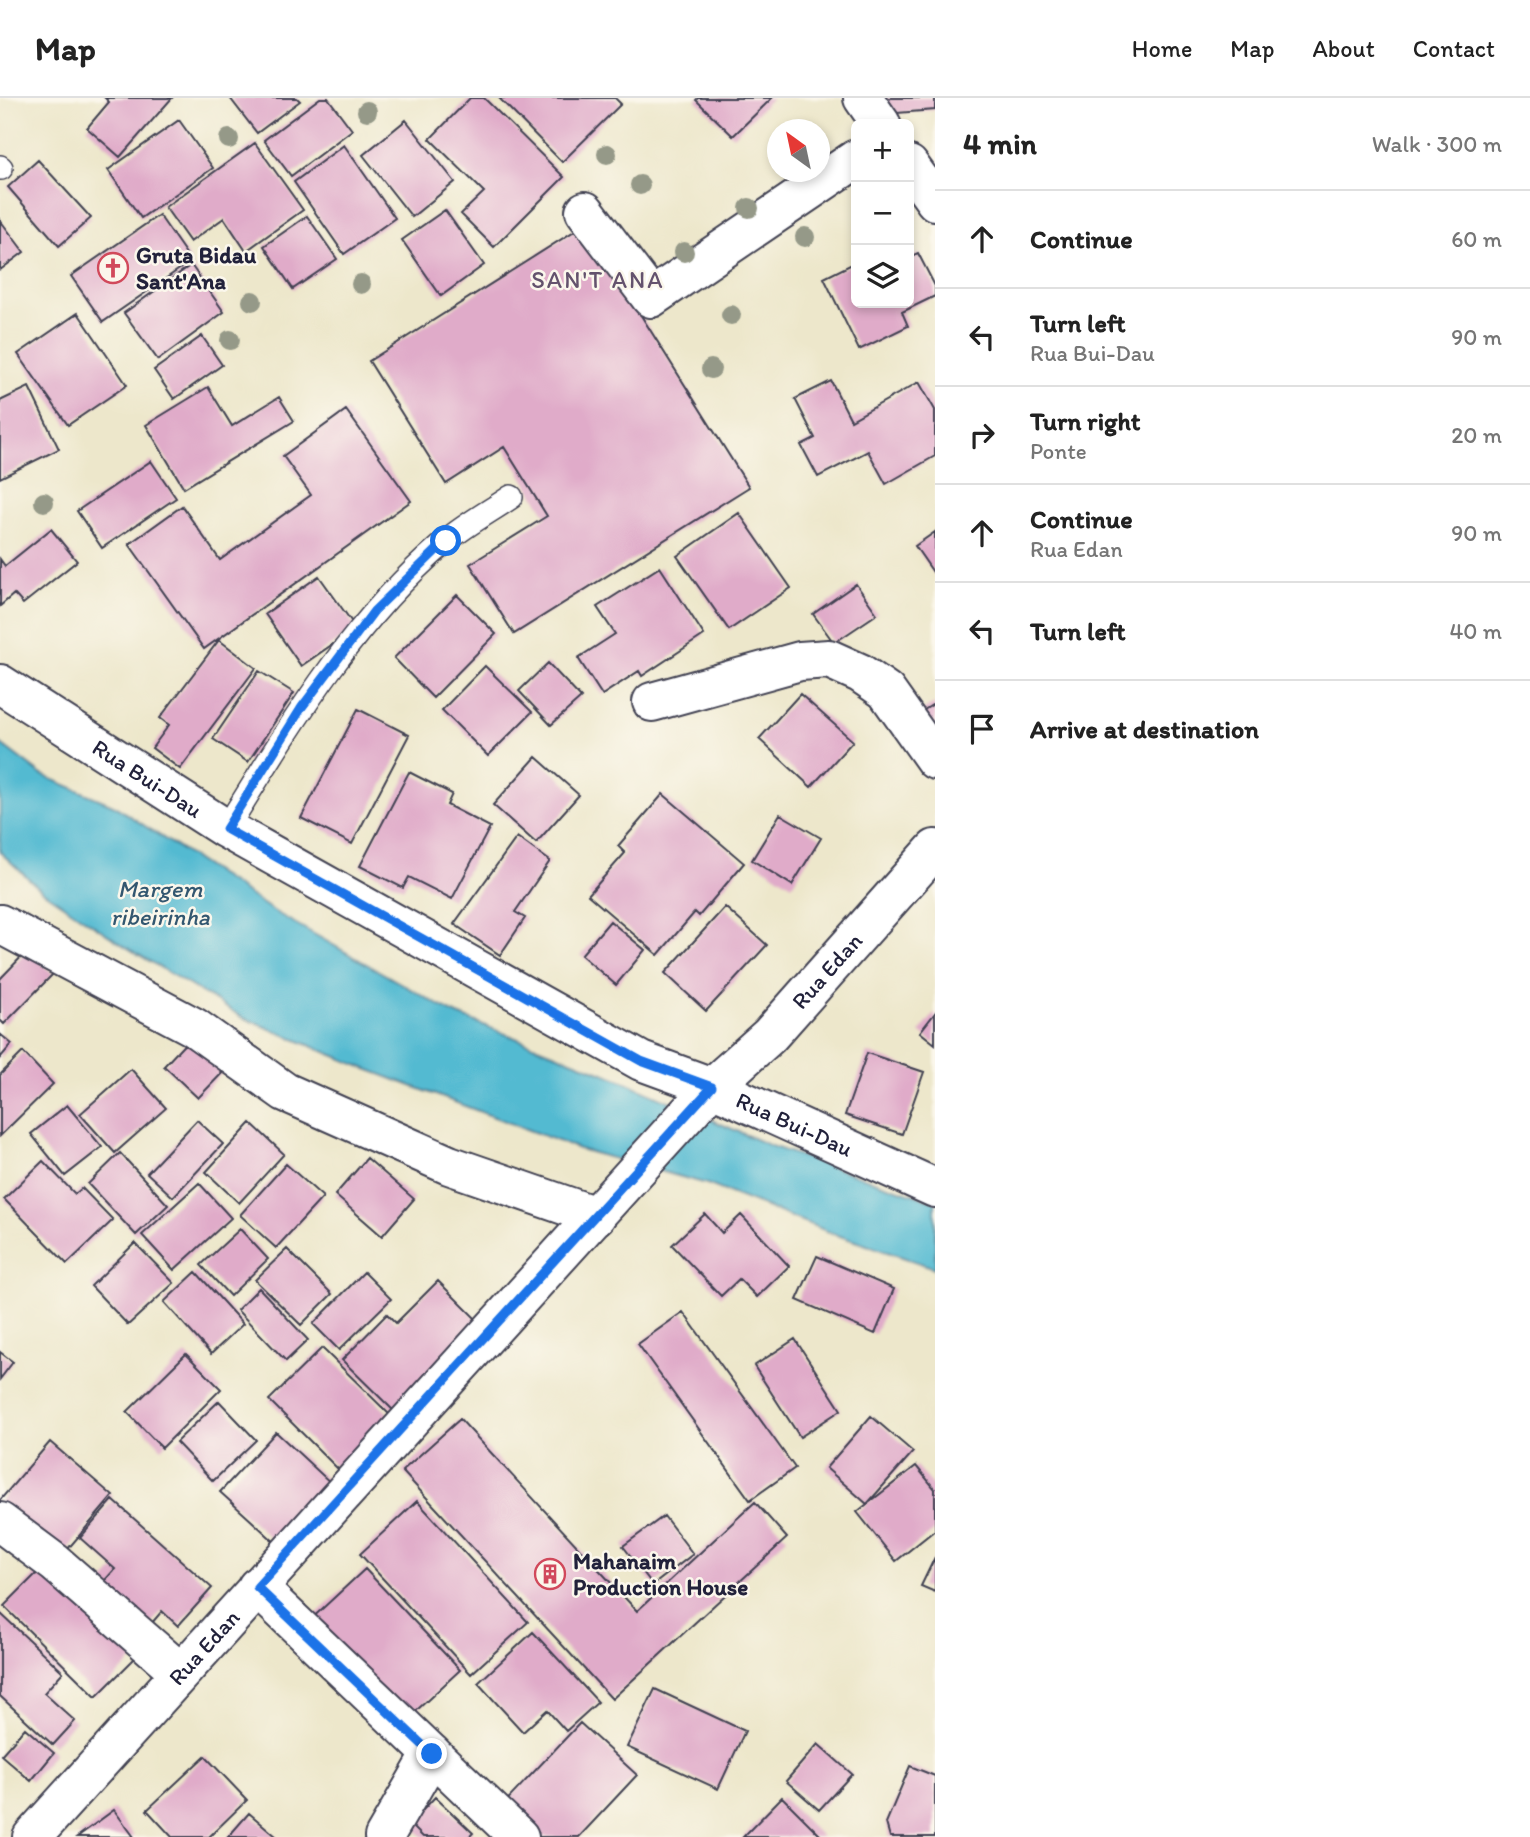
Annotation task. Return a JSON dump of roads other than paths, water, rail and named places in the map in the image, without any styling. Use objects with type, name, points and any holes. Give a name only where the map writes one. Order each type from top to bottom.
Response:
[{"type":"street","points":[[863,98],[878,119]]},
{"type":"street","points":[[585,211],[650,298],[851,162]]},
{"type":"street","points":[[914,172],[935,201]]},
{"type":"street","points":[[652,702],[800,660],[829,659],[860,673],[886,691],[935,760]]},
{"type":"street","name":"Rua Bui-Dau","points":[[0,684],[226,829],[704,1096],[935,1188]]},
{"type":"street","name":"Rua Edan","points":[[32,1837],[704,1096],[769,1036],[935,849]]},
{"type":"street","points":[[0,923],[194,1027],[285,1092],[449,1165],[596,1216]]},
{"type":"street","points":[[0,1522],[55,1563],[180,1672]]},
{"type":"street","points":[[257,1587],[519,1837]]},
{"type":"street","points":[[384,1837],[432,1754]]},
{"type":"lane","points":[[226,829],[302,707],[374,611],[446,541],[511,497]]},
{"type":"water","name":"Margem ribeirinha","points":[[0,743],[42,775],[113,805],[275,912],[453,1013],[616,1078],[771,1146],[935,1202],[935,1268],[837,1235],[707,1184],[579,1149],[364,1068],[244,1018],[126,947],[41,890],[0,852]]},
{"type":"place","name":"Gruta Bidau Sant'Ana","points":[[113,268]]},
{"type":"place","name":"Mahanaim Production House","points":[[550,1574]]},
{"type":"district","name":"SAN'T ANA","points":[[598,280]]}]
